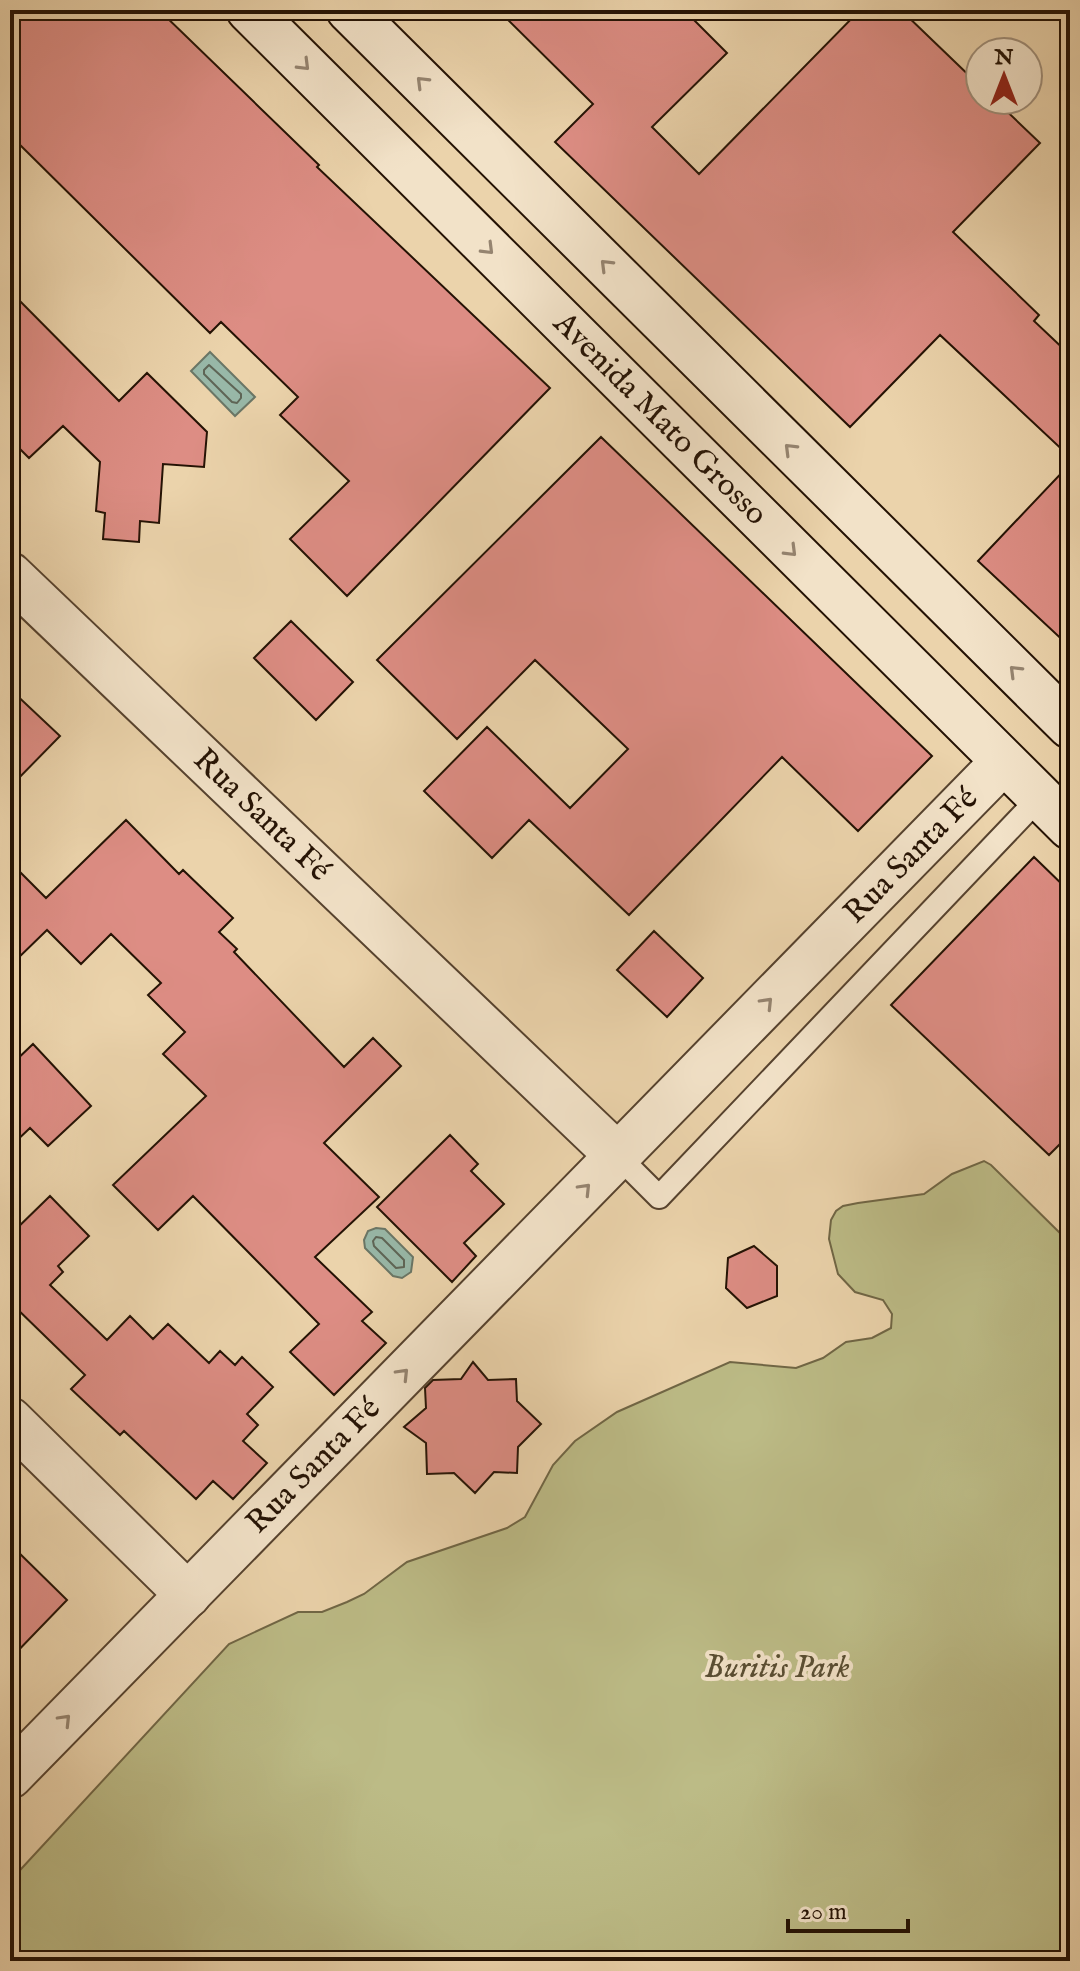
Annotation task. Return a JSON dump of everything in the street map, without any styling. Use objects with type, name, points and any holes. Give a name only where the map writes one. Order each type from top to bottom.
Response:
[{"type":"street","name":"Avenida Mato Grosso","points":[[249,10],[1055,812]]},
{"type":"street","points":[[349,10],[1070,726]]},
{"type":"street","name":"Rua Santa Fé","points":[[10,575],[617,1155]]},
{"type":"street","name":"Rua Santa Fé","points":[[10,1776],[1003,762]]},
{"type":"street","points":[[10,1420],[188,1595]]},
{"type":"lane","points":[[617,1155],[659,1197],[1055,812]]},
{"type":"green space","name":"Buritis Park","points":[[984,1161],[1070,1243],[1070,1961],[10,1961],[10,1881],[229,1644],[298,1612],[322,1612],[347,1602],[364,1594],[407,1562],[507,1528],[525,1517],[553,1465],[575,1441],[617,1412],[730,1362],[796,1368],[823,1358],[846,1342],[872,1338],[891,1328],[892,1314],[883,1300],[855,1292],[838,1274],[829,1239],[831,1220],[836,1211],[858,1203],[924,1194],[952,1174]]},
{"type":"water","points":[[210,352],[255,397],[235,416],[191,371]]},
{"type":"water","points":[[385,1229],[413,1257],[411,1272],[402,1278],[393,1276],[365,1248],[368,1231]]},
{"type":"building","points":[[10,10],[159,10],[319,165],[317,167],[550,388],[347,596],[290,539],[349,481],[280,415],[298,397],[221,322],[210,333],[10,135]]},
{"type":"building","points":[[498,10],[684,10],[727,53],[652,127],[699,174],[860,10],[901,10],[964,71],[964,116],[1012,116],[1040,143],[953,232],[1039,315],[1034,321],[1070,355],[1070,457],[940,335],[850,427],[555,142],[593,104]]},
{"type":"building","points":[[10,291],[119,401],[147,373],[207,432],[204,467],[163,464],[159,523],[140,521],[139,542],[103,539],[105,513],[96,511],[100,462],[63,426],[29,458],[10,439]]},
{"type":"building","points":[[601,437],[932,756],[858,831],[782,757],[629,915],[529,820],[492,858],[424,791],[487,727],[570,808],[628,749],[535,660],[457,739],[377,660]]},
{"type":"building","points":[[1070,464],[1070,647],[978,561]]},
{"type":"building","points":[[291,621],[353,682],[316,720],[254,658]]},
{"type":"building","points":[[10,689],[60,736],[10,787]]},
{"type":"building","points":[[126,820],[179,874],[183,870],[233,918],[219,932],[237,949],[234,952],[344,1067],[373,1038],[401,1066],[324,1143],[379,1197],[315,1257],[372,1312],[362,1321],[386,1343],[334,1395],[290,1352],[319,1324],[193,1196],[158,1230],[113,1185],[206,1096],[163,1054],[185,1032],[148,995],[161,983],[111,934],[81,964],[47,930],[10,966],[10,862],[46,898]]},
{"type":"building","points":[[1034,857],[1070,892],[1070,1134],[1049,1155],[891,1005]]},
{"type":"building","points":[[654,931],[703,978],[667,1017],[617,970]]},
{"type":"building","points":[[33,1044],[91,1106],[48,1146],[30,1128],[10,1147],[10,1066]]},
{"type":"building","points":[[450,1135],[478,1164],[471,1171],[504,1204],[464,1243],[476,1256],[452,1282],[377,1207]]},
{"type":"building","points":[[50,1196],[89,1236],[58,1266],[63,1272],[50,1285],[107,1340],[130,1316],[153,1339],[168,1324],[209,1363],[220,1351],[235,1365],[242,1357],[273,1387],[247,1414],[258,1425],[243,1441],[267,1463],[233,1499],[213,1481],[196,1499],[124,1431],[120,1435],[71,1389],[85,1375],[10,1302],[10,1235]]},
{"type":"building","points":[[754,1246],[777,1266],[777,1296],[747,1308],[726,1288],[728,1258]]},
{"type":"building","points":[[473,1362],[488,1380],[516,1379],[517,1401],[541,1424],[518,1447],[517,1473],[494,1472],[475,1493],[454,1473],[427,1474],[426,1443],[404,1427],[426,1408],[425,1388],[433,1380],[461,1379]]},
{"type":"building","points":[[10,1544],[67,1600],[10,1659]]}]
